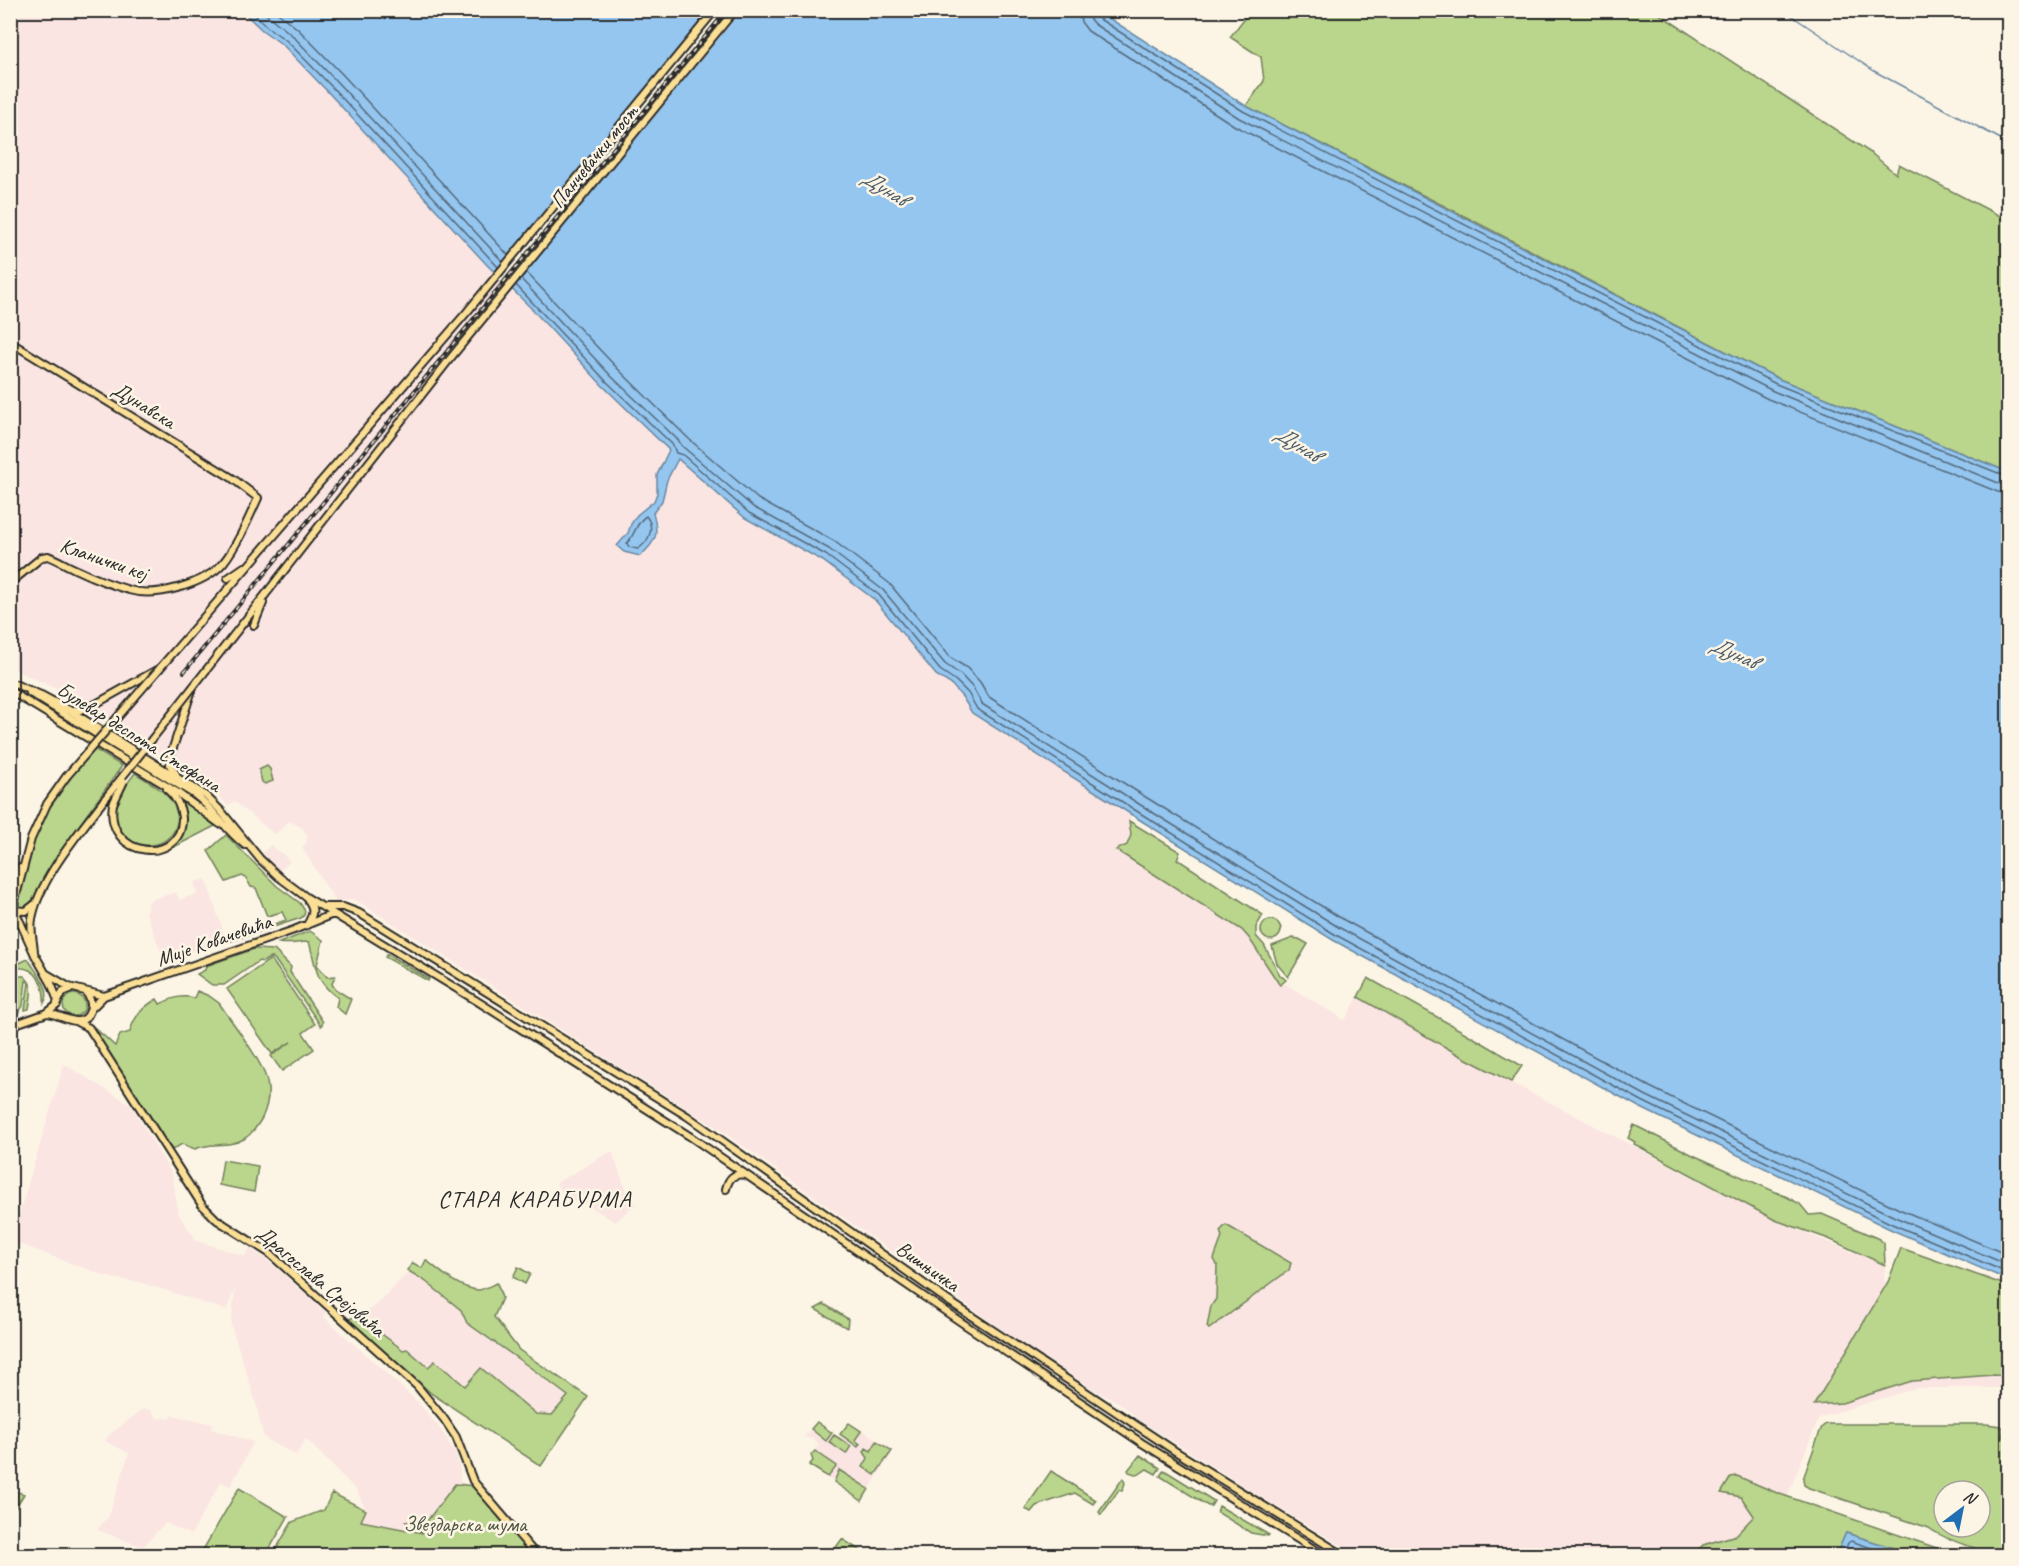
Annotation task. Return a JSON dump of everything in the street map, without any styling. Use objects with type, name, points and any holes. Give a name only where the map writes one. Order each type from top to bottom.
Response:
[{"type":"main road","name":"Панчевачки мост","points":[[23,863],[39,819],[66,777],[467,312],[715,10]]},
{"type":"main road","name":"Панчевачки мост","points":[[137,760],[479,322],[735,10]]},
{"type":"main road","name":"Дунавска","points":[[10,342],[232,478],[258,498]]},
{"type":"main road","name":"Кланички кеј","points":[[10,583],[44,556],[51,557],[87,575],[130,590],[145,593],[164,592],[194,581],[221,565],[258,498]]},
{"type":"main road","points":[[228,578],[250,564]]},
{"type":"main road","points":[[254,625],[268,591]]},
{"type":"main road","points":[[69,710],[87,709],[160,668]]},
{"type":"main road","name":"Булевар деспота Стефана","points":[[10,682],[69,710],[181,779],[213,802],[251,849]]},
{"type":"main road","points":[[181,779],[170,765],[171,753],[193,687]]},
{"type":"main road","name":"Булевар деспота Стефана","points":[[26,689],[195,795],[279,877],[306,897],[493,1011]]},
{"type":"main road","points":[[10,691],[188,800],[230,831]]},
{"type":"main road","points":[[22,924],[36,904],[59,861],[137,760]]},
{"type":"main road","points":[[137,760],[117,793],[112,813],[116,830],[127,843],[144,850],[151,851],[163,847],[177,836],[181,826],[182,818],[176,800],[160,783]]},
{"type":"main road","points":[[10,882],[15,878],[23,863]]},
{"type":"main road","points":[[23,863],[13,906],[47,974],[61,1016]]},
{"type":"main road","points":[[306,897],[313,912],[308,925]]},
{"type":"main road","points":[[13,906],[26,911],[36,904]]},
{"type":"main road","points":[[34,951],[31,929],[36,904]]},
{"type":"main road","name":"Булевар деспота Стефана","points":[[321,906],[349,909],[364,916],[498,997]]},
{"type":"main road","points":[[333,914],[349,909]]},
{"type":"main road","name":"Мије Ковачевића","points":[[90,1012],[104,996],[308,925],[333,914]]},
{"type":"main road","points":[[47,974],[73,988],[104,996]]},
{"type":"main road","points":[[10,1026],[47,1013],[58,1003],[63,992],[73,988]]},
{"type":"main road","points":[[86,992],[91,1001],[88,1028]]},
{"type":"main road","name":"Вишњичка","points":[[498,997],[687,1116],[987,1326],[1175,1450],[1345,1556]]},
{"type":"main road","name":"Вишњичка","points":[[493,1011],[691,1137],[1142,1443],[1325,1556]]},
{"type":"main road","points":[[47,1013],[74,1022],[90,1012]]},
{"type":"main road","name":"Драгослава Срејовића","points":[[74,1022],[88,1028],[202,1205],[218,1220],[269,1253],[417,1386],[452,1431],[461,1447],[473,1481],[537,1556]]},
{"type":"main road","points":[[726,1189],[731,1177],[736,1174],[747,1175]]},
{"type":"shaded area","points":[[10,11],[242,11],[262,30],[283,45],[507,288],[530,307],[602,385],[669,450],[657,475],[657,493],[654,501],[637,515],[628,533],[618,543],[658,529],[653,513],[662,501],[667,480],[678,458],[745,518],[823,561],[875,600],[936,675],[952,685],[972,713],[1132,815],[1128,822],[1131,835],[1127,846],[1116,850],[1242,930],[1280,985],[1282,982],[1345,1020],[1358,997],[1459,1055],[1775,1220],[1885,1265],[1884,1281],[1888,1281],[1901,1248],[2008,1284],[2008,1388],[1916,1388],[1819,1418],[1787,1497],[1737,1476],[1731,1477],[1719,1493],[1781,1506],[1792,1512],[1836,1555],[1357,1555],[1139,1420],[1120,1403],[1099,1393],[1002,1330],[722,1131],[354,899],[336,902],[302,848],[307,837],[303,828],[289,821],[275,835],[234,801],[228,806],[215,792],[92,711],[78,699],[11,668]]},
{"type":"shaded area","points":[[271,845],[290,862],[280,870],[262,853]]},
{"type":"shaded area","points":[[206,879],[226,940],[164,960],[146,913],[147,905],[150,900],[176,892],[179,900],[197,894],[194,882]]},
{"type":"shaded area","points":[[64,1064],[130,1104],[172,1174],[179,1215],[197,1241],[245,1256],[250,1248],[272,1264],[326,1313],[324,1317],[419,1403],[441,1430],[456,1454],[460,1481],[466,1484],[457,1540],[355,1532],[366,1510],[357,1491],[306,1439],[296,1455],[267,1440],[263,1435],[255,1400],[231,1325],[235,1289],[226,1310],[139,1282],[111,1278],[11,1241]]},
{"type":"shaded area","points":[[612,1151],[625,1187],[636,1204],[615,1222],[586,1204],[567,1201],[556,1183]]},
{"type":"shaded area","points":[[415,1265],[470,1319],[574,1395],[526,1452],[349,1318],[363,1315],[378,1303]]},
{"type":"shaded area","points":[[143,1409],[151,1410],[157,1418],[170,1419],[173,1415],[213,1424],[211,1429],[253,1442],[231,1486],[221,1482],[191,1535],[165,1523],[143,1547],[97,1530],[108,1518],[129,1453],[105,1441],[108,1436]]},
{"type":"shaded area","points":[[817,1421],[838,1437],[849,1422],[894,1450],[862,1501],[809,1465],[813,1461],[811,1455],[819,1445],[813,1439],[804,1437]]},
{"type":"green space","points":[[1250,11],[1655,11],[1871,153],[1896,174],[1899,164],[2008,220],[2008,472],[1779,379],[1246,106],[1264,81],[1261,57],[1230,37]]},
{"type":"green space","points":[[91,747],[122,766],[60,852],[30,904],[21,907],[18,900],[25,863],[45,808]]},
{"type":"green space","points":[[267,766],[273,781],[265,784],[262,782],[259,770]]},
{"type":"green space","points":[[135,773],[162,791],[177,810],[178,820],[173,833],[156,844],[135,843],[126,838],[119,830],[115,819],[118,800]]},
{"type":"green space","points":[[179,798],[215,826],[169,848],[179,837],[184,811]]},
{"type":"green space","points":[[1129,821],[1180,852],[1177,859],[1263,915],[1256,927],[1256,936],[1264,945],[1280,975],[1286,980],[1279,984],[1242,930],[1116,850],[1127,845],[1131,835]]},
{"type":"green space","points":[[226,835],[277,886],[300,903],[305,911],[301,918],[231,941],[230,939],[286,920],[282,912],[267,916],[256,888],[251,887],[246,878],[242,876],[226,882],[208,851]]},
{"type":"green space","points":[[1271,920],[1278,923],[1281,930],[1278,937],[1271,940],[1264,937],[1261,930],[1264,923]]},
{"type":"green space","points":[[310,931],[323,940],[317,965],[327,977],[335,976],[332,984],[335,989],[351,999],[345,1014],[336,1007],[338,998],[320,979],[309,942],[279,943]]},
{"type":"green space","points":[[1293,938],[1308,944],[1288,977],[1277,964],[1272,946]]},
{"type":"green space","points":[[254,949],[274,950],[291,967],[290,972],[323,1022],[321,1026],[271,957],[263,962],[259,961],[224,985],[212,985],[197,974],[205,970],[206,966]]},
{"type":"green space","points":[[387,954],[429,979],[428,981],[385,957]]},
{"type":"green space","points":[[28,959],[47,992],[44,1003],[41,983],[34,973],[23,968],[16,968],[15,965]]},
{"type":"green space","points":[[271,959],[315,1024],[303,1033],[314,1049],[282,1071],[271,1056],[291,1042],[272,1054],[227,989]]},
{"type":"green space","points":[[19,976],[27,979],[30,983],[31,991],[29,1009],[25,1010],[29,982],[26,981],[23,1006],[19,1012],[14,990],[16,978]]},
{"type":"green space","points":[[1368,978],[1522,1066],[1511,1082],[1459,1055],[1358,997]]},
{"type":"green space","points":[[197,991],[219,1003],[254,1053],[265,1074],[268,1100],[262,1118],[244,1139],[195,1149],[182,1144],[172,1150],[95,1028],[115,1046],[120,1035],[130,1032],[137,1017],[152,1002],[157,999],[160,1004],[177,998],[194,998]]},
{"type":"green space","points":[[74,994],[82,997],[85,1005],[82,1013],[74,1016],[66,1013],[63,1005],[66,997]]},
{"type":"green space","points":[[1634,1125],[1693,1155],[1787,1197],[1800,1204],[1809,1215],[1822,1214],[1879,1239],[1884,1243],[1885,1265],[1829,1239],[1775,1220],[1634,1144],[1635,1142],[1628,1138]]},
{"type":"green space","points":[[223,1160],[258,1166],[254,1192],[219,1185]]},
{"type":"green space","points":[[1226,1225],[1291,1263],[1289,1270],[1209,1329],[1207,1327],[1211,1306],[1216,1299],[1217,1265],[1214,1259],[1222,1237],[1220,1231]]},
{"type":"green space","points":[[1901,1248],[2008,1286],[2008,1376],[1912,1381],[1842,1403],[1814,1405],[1888,1282]]},
{"type":"green space","points":[[426,1260],[450,1279],[471,1289],[480,1290],[497,1283],[502,1298],[494,1317],[519,1350],[588,1397],[541,1466],[432,1394],[348,1319],[358,1316],[403,1350],[407,1349],[428,1367],[435,1361],[465,1386],[481,1368],[536,1414],[552,1415],[568,1396],[467,1323],[461,1310],[425,1281],[407,1270],[413,1263],[422,1268]]},
{"type":"green space","points":[[518,1267],[530,1274],[525,1284],[513,1277]]},
{"type":"green space","points":[[824,1304],[848,1319],[847,1328],[815,1309]]},
{"type":"green space","points":[[817,1422],[832,1433],[826,1441],[811,1429]]},
{"type":"green space","points":[[849,1423],[861,1431],[855,1440],[860,1444],[858,1447],[840,1434]]},
{"type":"green space","points":[[1826,1424],[1986,1424],[2001,1426],[2004,1429],[2002,1437],[2008,1440],[2008,1535],[2004,1544],[1990,1551],[1950,1539],[1992,1539],[1992,1479],[1932,1479],[1932,1530],[1809,1488],[1804,1485],[1803,1479],[1822,1427]]},
{"type":"green space","points":[[834,1435],[851,1446],[846,1454],[829,1442]]},
{"type":"green space","points":[[877,1441],[892,1451],[875,1475],[863,1467],[868,1458],[864,1452],[866,1448],[871,1451]]},
{"type":"green space","points":[[815,1451],[837,1466],[828,1477],[809,1465],[813,1461],[811,1455]]},
{"type":"green space","points":[[1140,1455],[1160,1468],[1156,1474],[1147,1469],[1138,1475],[1129,1472],[1128,1470]]},
{"type":"green space","points":[[839,1470],[869,1489],[862,1501],[834,1482]]},
{"type":"green space","points":[[1164,1470],[1214,1501],[1211,1506],[1160,1476]]},
{"type":"green space","points":[[1051,1471],[1096,1500],[1093,1504],[1075,1493],[1036,1506],[1031,1512],[1025,1509]]},
{"type":"green space","points":[[1737,1476],[1777,1493],[1957,1555],[1915,1555],[1846,1533],[1836,1555],[1692,1556],[1703,1545],[1736,1535],[1754,1516],[1741,1497],[1721,1493],[1731,1477]]},
{"type":"green space","points":[[1123,1478],[1125,1483],[1122,1491],[1119,1490],[1101,1515],[1099,1512]]},
{"type":"green space","name":"Звездарска шума","points":[[455,1484],[475,1486],[535,1556],[272,1556],[292,1522],[324,1510],[332,1493],[366,1510],[361,1521],[423,1533],[406,1522],[427,1521]]},
{"type":"green space","points":[[239,1488],[288,1517],[266,1555],[200,1555]]},
{"type":"green space","points":[[10,1490],[24,1494],[11,1515]]},
{"type":"green space","points":[[1219,1506],[1269,1535],[1251,1533],[1217,1512]]},
{"type":"green space","points":[[842,1539],[861,1551],[858,1555],[843,1555],[834,1550]]},
{"type":"water","name":"Дунав","points":[[242,11],[1098,11],[1246,106],[1779,379],[2008,472],[2008,1280],[1890,1229],[1639,1107],[1333,940],[972,713],[952,685],[936,675],[875,600],[823,561],[745,518],[678,459],[667,480],[662,501],[653,513],[656,532],[653,541],[640,556],[624,552],[617,546],[628,533],[637,515],[654,501],[657,493],[657,475],[669,450],[602,385],[530,307],[488,266],[283,45],[262,30]]},
{"type":"water","points":[[1846,1533],[1915,1555],[1836,1555]]},
{"type":"pier","points":[[710,11],[741,11],[510,292],[493,275]]},
{"type":"waterway","points":[[1783,10],[1874,71],[2008,143]]},
{"type":"tram line","points":[[10,1004],[10,1012]]},
{"type":"tram line","points":[[10,1031],[18,1029]]},
{"type":"railway","points":[[184,672],[727,10]]},
{"type":"district","name":"СТАРА КАРАБУРМА","points":[[535,1199]]}]
